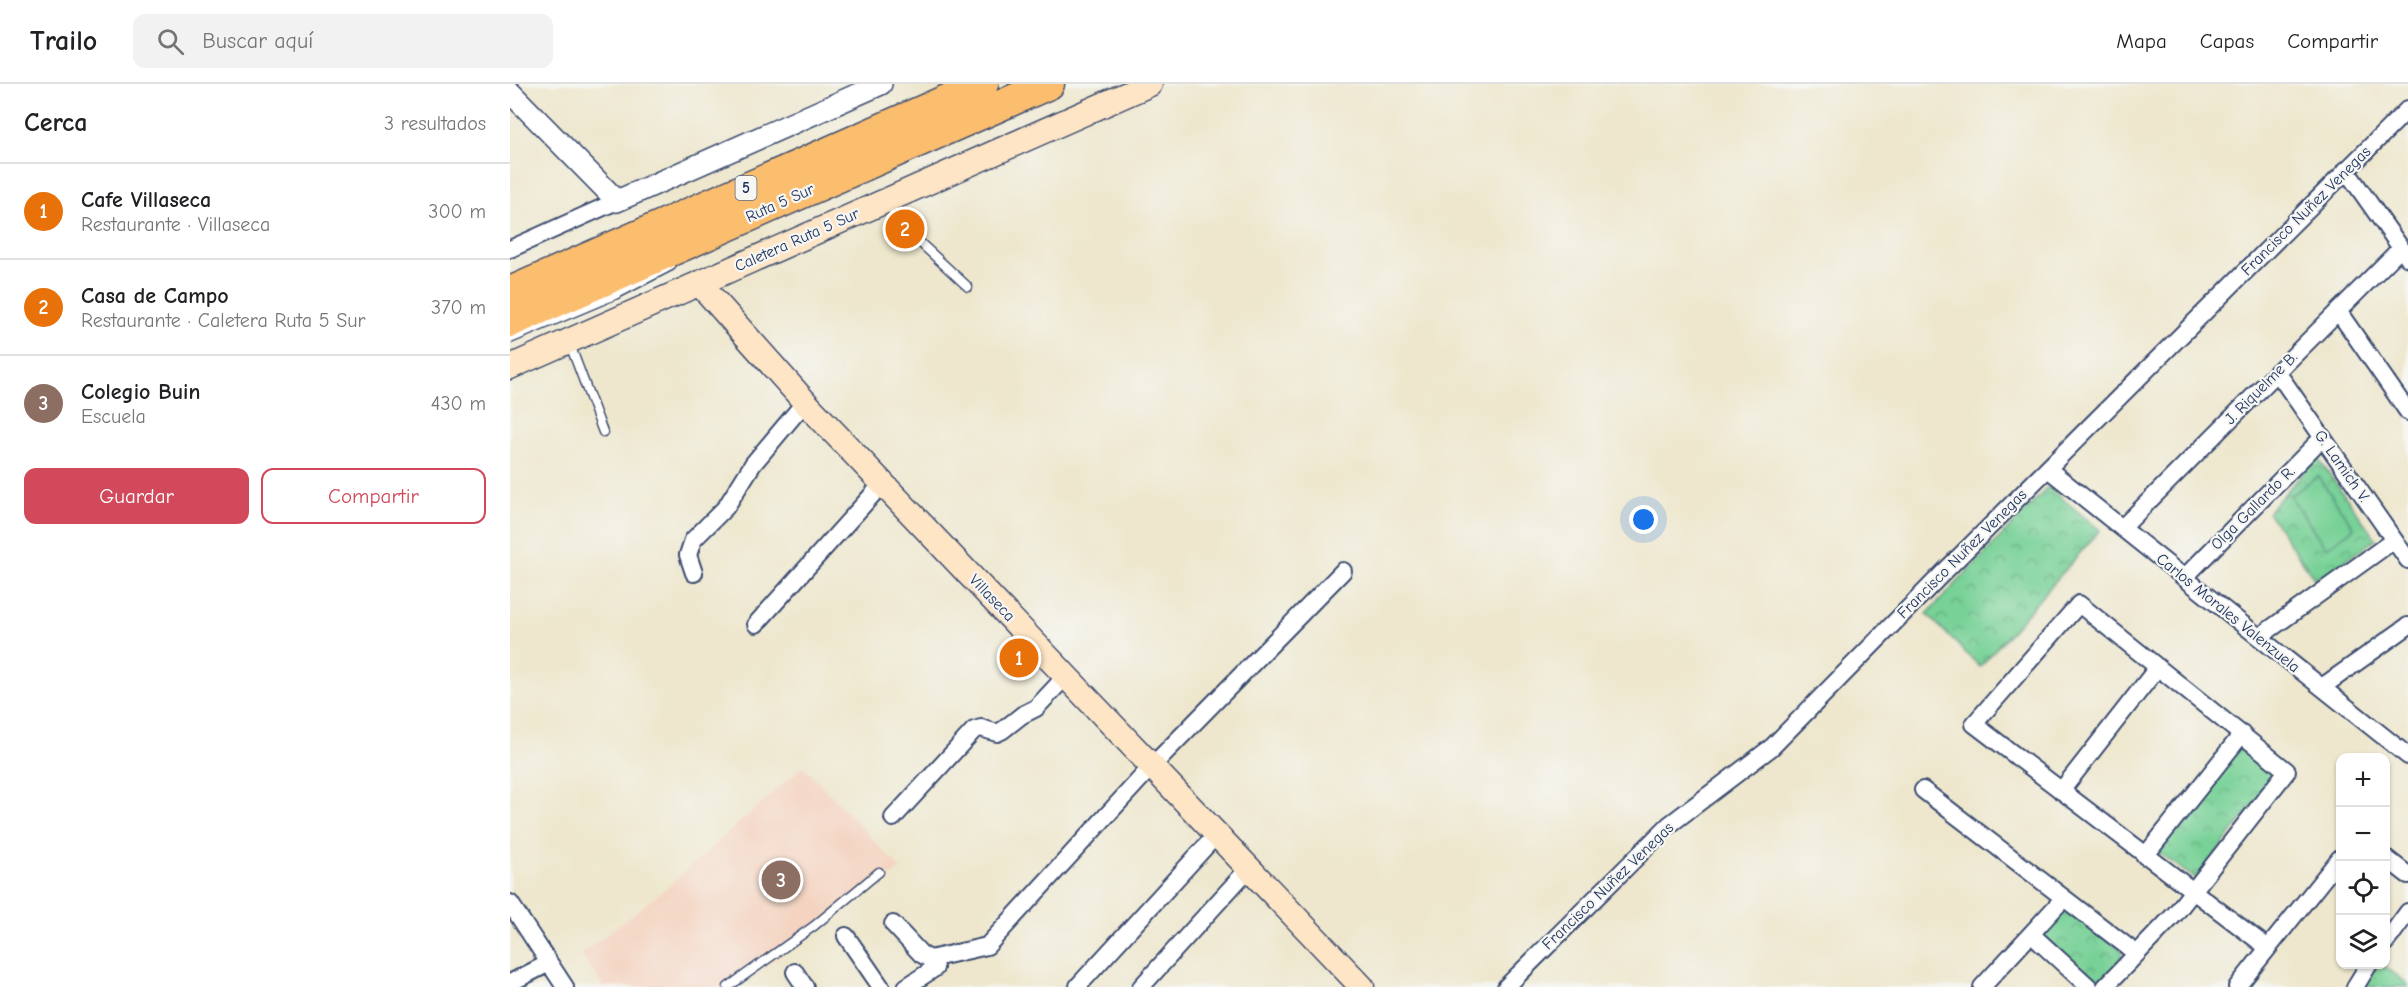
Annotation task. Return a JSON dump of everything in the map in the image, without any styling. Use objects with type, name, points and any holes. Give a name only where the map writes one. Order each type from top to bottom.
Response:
[{"type":"highway","name":"Ruta 5 Sur","points":[[510,292],[983,84]]},
{"type":"highway","name":"Ruta 5 Sur","points":[[510,322],[1049,84]]},
{"type":"main road","name":"Caletera Ruta 5 Sur","points":[[510,367],[1150,84]]},
{"type":"main road","name":"Villaseca","points":[[699,283],[805,402],[1362,987]]},
{"type":"street","points":[[510,249],[881,84]]},
{"type":"street","points":[[510,92],[617,201]]},
{"type":"street","name":"Francisco Nuñez Venegas","points":[[1506,987],[1669,825],[1772,747],[2408,109]]},
{"type":"street","points":[[2346,170],[2404,253]]},
{"type":"street","name":"J. Riquelme B.","points":[[2122,528],[2338,311],[2404,253]]},
{"type":"street","points":[[2338,311],[2408,412]]},
{"type":"street","name":"G. Lamich V.","points":[[2277,372],[2408,560]]},
{"type":"street","points":[[694,573],[688,561],[693,540],[726,507],[753,464],[805,402]]},
{"type":"street","name":"Olga Gallardo R.","points":[[2184,578],[2322,438]]},
{"type":"street","name":"Carlos Morales Valenzuela","points":[[2048,469],[2408,756]]},
{"type":"street","points":[[754,621],[880,480]]},
{"type":"street","points":[[2259,637],[2394,540]]},
{"type":"street","points":[[894,924],[921,954],[930,959],[987,946],[1152,766],[1343,571]]},
{"type":"street","points":[[2105,987],[2193,892],[2286,771],[2079,604],[1974,724],[2145,856],[2193,892],[2268,948]]},
{"type":"street","points":[[2322,687],[2408,627]]},
{"type":"street","points":[[2061,791],[2158,667]]},
{"type":"street","points":[[893,818],[974,730],[981,728],[997,733],[1003,730],[1022,715],[1036,708],[1066,676]]},
{"type":"street","points":[[2145,856],[2242,735]]},
{"type":"street","points":[[1923,790],[2137,954]]},
{"type":"street","points":[[1078,986],[1217,834]]},
{"type":"street","points":[[2237,987],[2338,861]]},
{"type":"street","points":[[2389,861],[2408,875]]},
{"type":"street","points":[[1140,987],[1249,868]]},
{"type":"street","points":[[1982,987],[2064,898]]},
{"type":"street","points":[[512,911],[565,987]]},
{"type":"street","points":[[2390,935],[2408,912]]},
{"type":"street","points":[[2031,934],[2089,987]]},
{"type":"street","points":[[846,936],[881,987]]},
{"type":"street","points":[[510,983],[549,963]]},
{"type":"street","points":[[906,987],[935,968]]},
{"type":"street","points":[[2355,987],[2366,969]]},
{"type":"street","points":[[795,972],[805,987]]},
{"type":"lane","points":[[886,201],[900,224],[968,287]]},
{"type":"lane","points":[[698,251],[750,217]]},
{"type":"lane","points":[[510,339],[617,294],[680,261]]},
{"type":"lane","points":[[569,341],[603,432]]},
{"type":"lane","points":[[728,987],[814,926],[879,872]]},
{"type":"shaded area","points":[[803,766],[901,869],[735,987],[604,987],[581,954],[664,890]]},
{"type":"green space","points":[[2317,457],[2376,539],[2316,581],[2268,512]]},
{"type":"green space","points":[[2318,476],[2354,528],[2326,548],[2290,496]]},
{"type":"green space","points":[[2048,487],[2100,530],[1980,667],[1927,614]]},
{"type":"green space","points":[[2240,743],[2279,772],[2196,879],[2156,851]]},
{"type":"green space","points":[[2068,908],[2121,949],[2123,957],[2101,980],[2090,980],[2042,936],[2042,932],[2063,909]]},
{"type":"green space","points":[[2375,969],[2388,969],[2408,984],[2408,987],[2371,987],[2364,982]]},
{"type":"place","name":"Casa de Campo","points":[[905,229]]},
{"type":"place","name":"Cafe Villaseca","points":[[1019,658]]},
{"type":"place","name":"Colegio Buin","points":[[781,880]]}]
